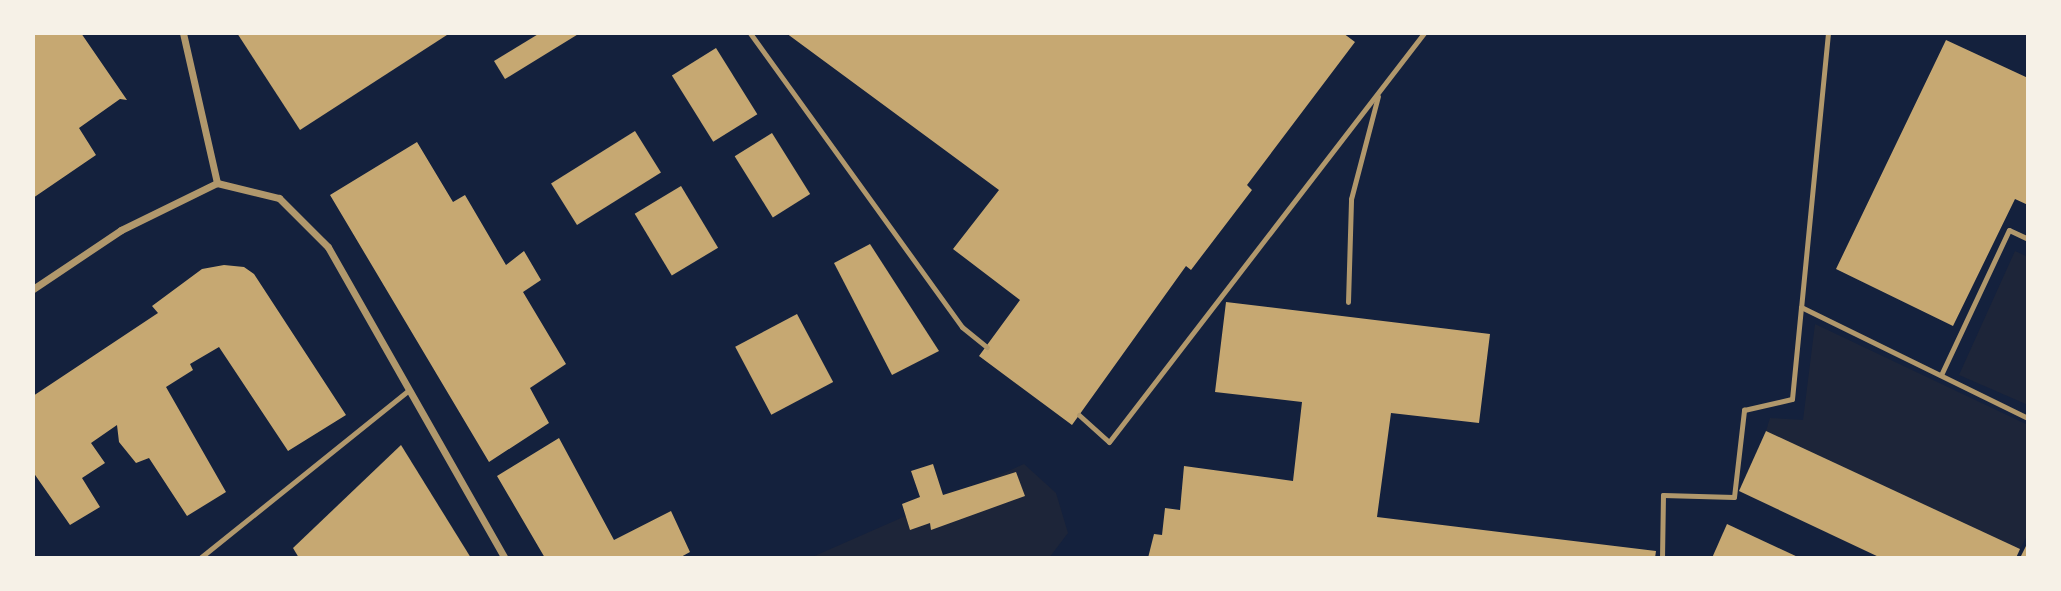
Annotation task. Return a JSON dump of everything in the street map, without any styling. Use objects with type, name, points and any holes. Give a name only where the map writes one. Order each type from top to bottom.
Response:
[{"type":"street","points":[[183,33],[217,183]]},
{"type":"street","points":[[33,289],[121,230],[217,183],[279,198],[328,247],[505,558]]},
{"type":"lane","points":[[750,33],[962,327],[987,346]]},
{"type":"lane","points":[[1079,415],[1109,442],[1424,33]]},
{"type":"lane","points":[[1662,558],[1662,495],[1734,496],[1744,410],[1792,399],[1828,33]]},
{"type":"lane","points":[[1348,302],[1351,199],[1380,89]]},
{"type":"lane","points":[[1941,376],[2009,230],[2028,239]]},
{"type":"lane","points":[[1801,307],[2028,418]]},
{"type":"lane","points":[[200,558],[410,390]]},
{"type":"shaded area","points":[[2015,251],[2028,257],[2028,405],[1959,375]]},
{"type":"shaded area","points":[[1815,324],[2028,425],[2028,534],[2020,549],[1766,431],[1770,418],[1803,420]]},
{"type":"shaded area","points":[[1024,464],[1056,493],[1068,533],[1049,558],[810,558]]},
{"type":"building","points":[[33,33],[81,33],[127,100],[120,99],[79,128],[96,155],[33,198]]},
{"type":"building","points":[[237,33],[450,33],[300,130]]},
{"type":"building","points":[[540,33],[580,33],[505,79],[494,61]]},
{"type":"building","points":[[786,33],[1343,33],[1355,42],[1247,185],[1252,190],[1191,270],[1186,266],[1072,425],[979,356],[1020,300],[953,249],[999,190]]},
{"type":"building","points":[[1946,40],[2028,78],[2028,205],[2015,199],[1953,326],[1836,269]]},
{"type":"building","points":[[716,48],[757,114],[713,142],[672,76]]},
{"type":"building","points":[[635,131],[661,173],[577,225],[551,183]]},
{"type":"building","points":[[772,133],[810,194],[773,217],[735,156]]},
{"type":"building","points":[[417,142],[453,202],[465,195],[506,265],[524,251],[541,280],[523,292],[566,364],[530,388],[549,423],[489,462],[330,195]]},
{"type":"building","points":[[681,186],[718,248],[672,276],[635,214]]},
{"type":"building","points":[[870,244],[939,351],[892,375],[834,263]]},
{"type":"building","points":[[224,265],[244,267],[254,274],[346,415],[288,451],[219,347],[190,364],[193,370],[166,387],[226,492],[187,516],[149,458],[136,463],[119,442],[117,425],[91,443],[105,463],[82,478],[100,507],[70,525],[33,472],[33,396],[158,313],[152,306],[202,269]]},
{"type":"building","points":[[1226,302],[1490,334],[1479,423],[1391,413],[1377,517],[1656,551],[1655,558],[1148,558],[1154,534],[1162,535],[1165,508],[1180,510],[1184,466],[1293,481],[1302,402],[1215,392]]},
{"type":"building","points":[[797,314],[833,382],[771,415],[735,347]]},
{"type":"building","points":[[1766,431],[2020,549],[2016,558],[1881,558],[1739,491]]},
{"type":"building","points":[[559,438],[614,540],[671,511],[690,552],[679,558],[545,558],[497,476]]},
{"type":"building","points":[[401,445],[471,558],[299,558],[293,548]]},
{"type":"building","points":[[933,464],[943,495],[1016,472],[1025,496],[931,530],[930,523],[910,530],[902,504],[920,497],[911,471]]},
{"type":"building","points":[[1727,524],[1800,558],[1712,558]]},
{"type":"building","points":[[2028,542],[2028,558],[2020,558]]}]
